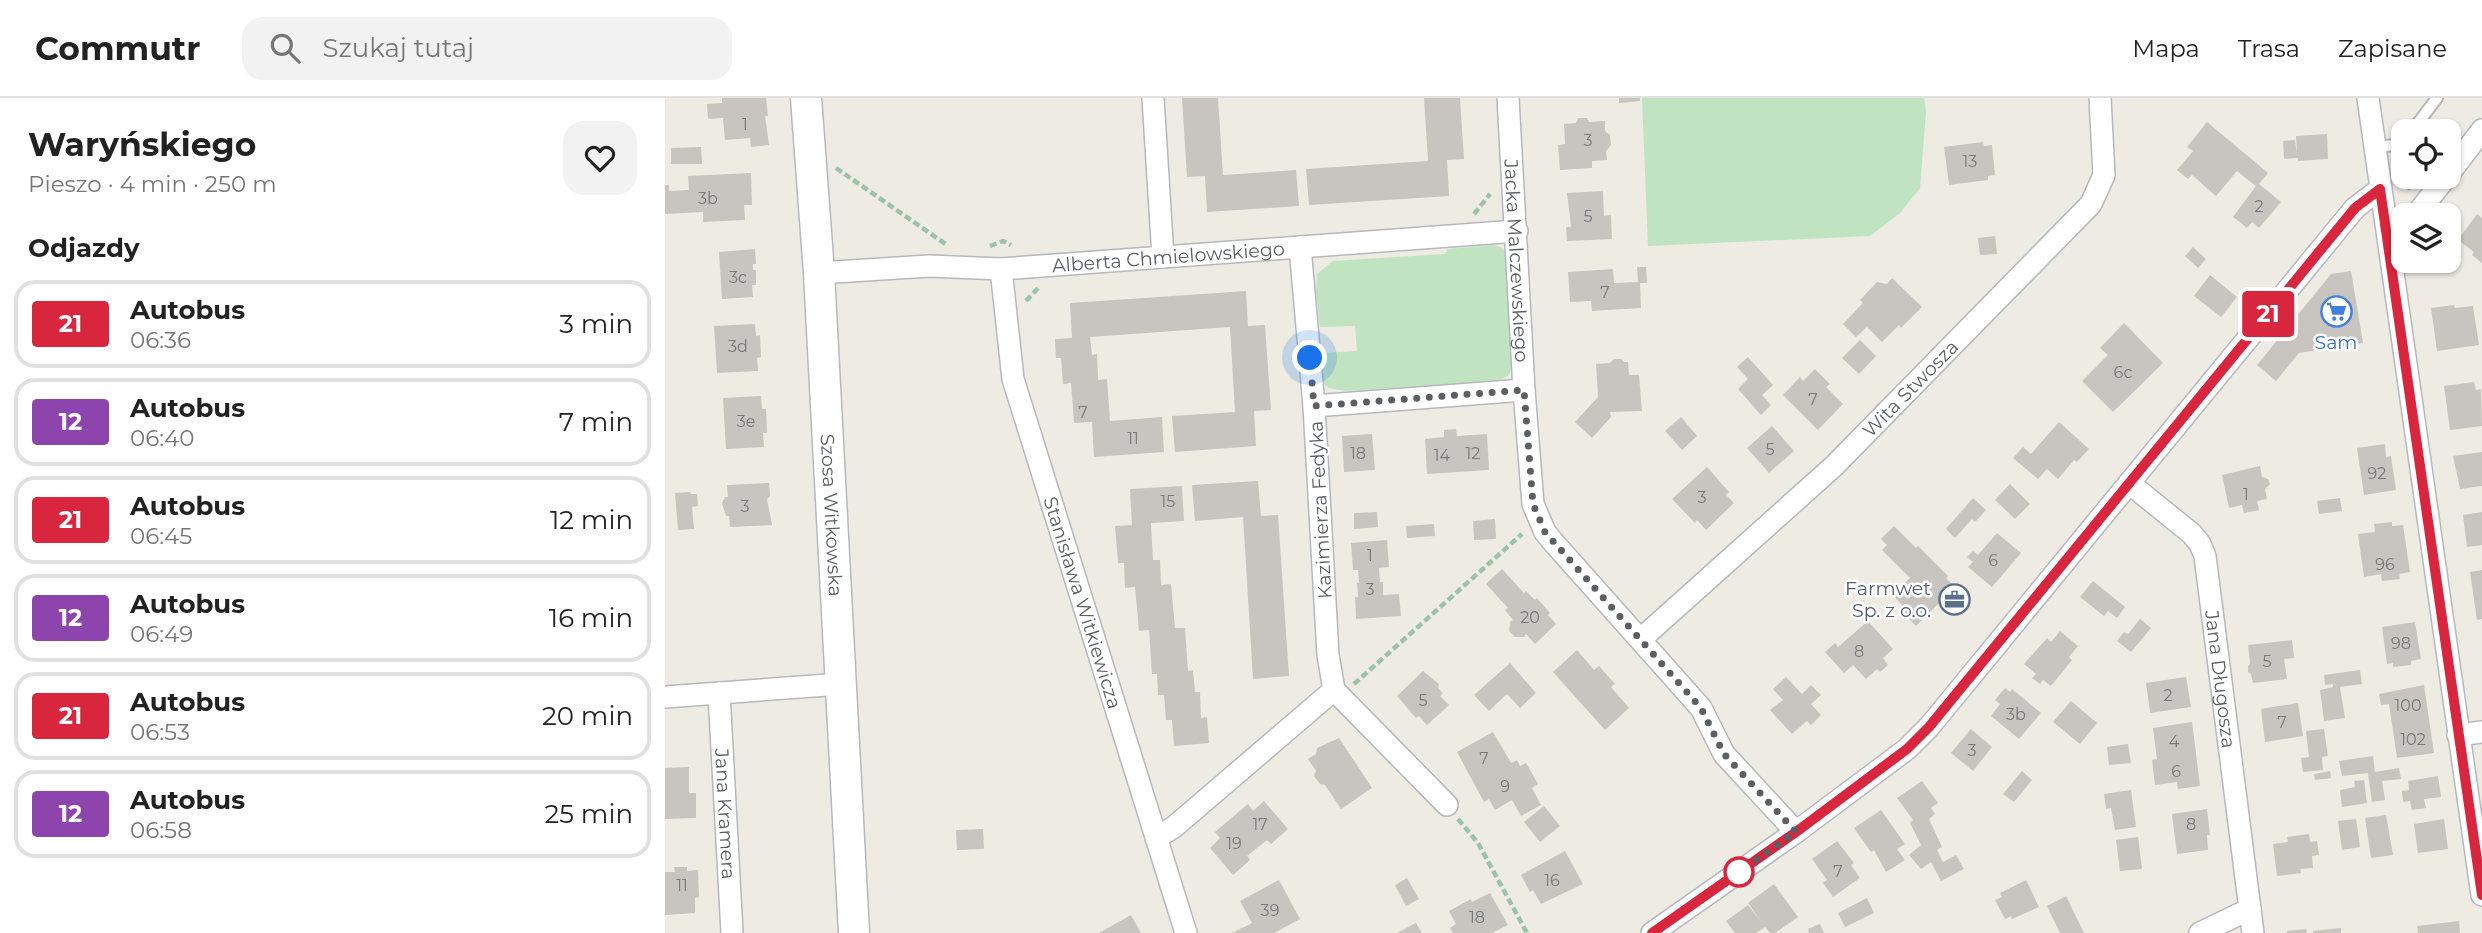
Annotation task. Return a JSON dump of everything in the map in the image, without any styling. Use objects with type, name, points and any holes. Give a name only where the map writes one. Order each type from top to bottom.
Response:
[{"type":"street","name":"Szosa Witkowska","points":[[806,98],[819,273],[854,933]]},
{"type":"street","points":[[1153,98],[1163,257]]},
{"type":"street","name":"Jacka Malczewskiego","points":[[1508,98],[1533,504],[1554,543],[1701,708],[1724,754],[1796,832]]},
{"type":"street","name":"Wita Stwosza","points":[[1640,639],[1834,466],[2091,204],[2104,175],[2100,98]]},
{"type":"street","points":[[2368,98],[2380,189],[2391,221]]},
{"type":"street","points":[[2461,158],[2482,130]]},
{"type":"street","points":[[1652,933],[1796,832],[1907,749],[1929,727],[2355,208],[2380,189]]},
{"type":"street","points":[[2426,203],[2437,189]]},
{"type":"street","name":"Alberta Chmielowskiego","points":[[819,273],[929,266],[1001,269],[1517,231]]},
{"type":"street","name":"Kazimierza Fedyka","points":[[1300,247],[1314,406],[1328,655],[1334,690]]},
{"type":"street","name":"Stanisława Witkiewicza","points":[[1001,269],[1013,379],[1187,933]]},
{"type":"street","points":[[2400,273],[2458,735],[2482,895]]},
{"type":"street","points":[[1314,406],[1524,390]]},
{"type":"street","name":"Jana Długosza","points":[[2129,483],[2192,534],[2205,556],[2253,933]]},
{"type":"street","points":[[665,697],[841,684]]},
{"type":"street","points":[[1156,838],[1174,827],[1334,690],[1447,805]]},
{"type":"street","name":"Jana Kramera","points":[[719,693],[732,933]]},
{"type":"street","points":[[2458,735],[2482,732]]},
{"type":"street","points":[[2200,933],[2250,909]]},
{"type":"lane","points":[[2421,119],[2437,98]]},
{"type":"lane","points":[[2374,147],[2391,145]]},
{"type":"path","points":[[835,167],[953,249]]},
{"type":"path","points":[[1473,215],[1489,197],[1492,186]]},
{"type":"path","points":[[978,253],[1003,241],[1021,249]]},
{"type":"path","points":[[1025,302],[1045,281],[1053,280],[1052,265]]},
{"type":"path","points":[[1334,690],[1350,687],[1539,519]]},
{"type":"path","points":[[1447,805],[1478,843],[1527,933]]},
{"type":"green space","points":[[1642,98],[1924,98],[1926,112],[1920,188],[1900,213],[1870,236],[1648,246]]},
{"type":"green space","points":[[1494,245],[1503,248],[1509,258],[1515,362],[1508,376],[1494,382],[1346,391],[1329,388],[1319,380],[1321,353],[1357,351],[1355,326],[1320,327],[1317,274],[1333,261],[1445,254],[1448,249]]},
{"type":"building","points":[[722,98],[766,98],[768,116],[765,116],[769,145],[751,147],[750,138],[725,140],[723,118],[708,119],[707,104],[722,103]]},
{"type":"building","points":[[1182,98],[1218,98],[1223,175],[1296,170],[1299,206],[1207,212],[1205,176],[1187,177]]},
{"type":"building","points":[[1424,98],[1460,98],[1464,159],[1447,160],[1449,196],[1309,205],[1306,169],[1428,161]]},
{"type":"building","points":[[1619,98],[1640,98],[1640,101],[1619,103]]},
{"type":"building","points":[[1578,118],[1587,118],[1589,122],[1605,121],[1605,131],[1610,135],[1611,145],[1606,151],[1607,160],[1592,161],[1592,168],[1560,170],[1558,145],[1565,144],[1564,124],[1576,123]]},
{"type":"building","points":[[2207,122],[2268,173],[2259,184],[2281,202],[2259,228],[2252,222],[2247,228],[2233,217],[2256,186],[2237,171],[2216,196],[2192,175],[2188,179],[2177,170],[2193,151],[2187,147]]},
{"type":"building","points":[[2327,134],[2328,159],[2284,159],[2283,141],[2295,140],[2297,155],[2296,136]]},
{"type":"building","points":[[1983,142],[1984,146],[1992,145],[1995,175],[1988,176],[1988,180],[1949,185],[1944,147]]},
{"type":"building","points":[[701,147],[702,164],[671,164],[671,148]]},
{"type":"building","points":[[751,173],[752,205],[744,205],[745,220],[703,222],[703,212],[665,214],[665,185],[669,185],[669,191],[689,190],[688,176]]},
{"type":"building","points":[[1603,191],[1604,216],[1611,215],[1612,239],[1567,241],[1566,227],[1571,227],[1567,193]]},
{"type":"building","points":[[2477,214],[2482,218],[2482,263],[2472,255],[2474,252],[2461,242],[2461,236]]},
{"type":"building","points":[[1995,236],[1997,254],[1980,255],[1978,238]]},
{"type":"building","points":[[2193,247],[2206,259],[2198,268],[2185,256]]},
{"type":"building","points":[[755,249],[756,264],[753,264],[753,270],[756,270],[756,285],[752,285],[753,297],[722,299],[719,252]]},
{"type":"building","points":[[1637,267],[1646,267],[1647,283],[1640,283],[1641,308],[1592,311],[1591,301],[1570,302],[1568,272],[1613,269],[1614,283],[1638,282]]},
{"type":"building","points":[[2351,271],[2363,343],[2299,353],[2276,381],[2257,365],[2331,274]]},
{"type":"building","points":[[2210,275],[2237,297],[2221,317],[2194,296]]},
{"type":"building","points":[[1892,278],[1922,307],[1882,342],[1867,327],[1856,337],[1843,324],[1863,303],[1860,300],[1877,282],[1887,284]]},
{"type":"building","points":[[1246,291],[1248,326],[1265,325],[1271,410],[1254,411],[1256,446],[1175,452],[1172,416],[1235,412],[1230,327],[1090,337],[1092,355],[1097,354],[1098,380],[1107,379],[1110,421],[1162,417],[1164,452],[1094,457],[1092,422],[1074,423],[1071,383],[1063,384],[1061,358],[1056,358],[1055,339],[1072,338],[1070,303]]},
{"type":"building","points":[[2454,305],[2455,308],[2473,306],[2479,345],[2437,351],[2431,308]]},
{"type":"building","points":[[2124,323],[2163,363],[2113,412],[2082,381],[2108,355],[2100,348]]},
{"type":"building","points":[[755,324],[756,336],[760,335],[761,357],[757,358],[758,371],[717,373],[714,326]]},
{"type":"building","points":[[1860,340],[1876,356],[1859,374],[1842,358]]},
{"type":"building","points":[[1748,357],[1773,385],[1762,395],[1771,405],[1761,415],[1738,389],[1748,379],[1737,367]]},
{"type":"building","points":[[1614,359],[1628,362],[1629,375],[1639,375],[1642,411],[1610,412],[1611,417],[1592,438],[1575,422],[1598,397],[1596,364],[1610,363]]},
{"type":"building","points":[[1815,369],[1830,384],[1826,387],[1843,404],[1818,430],[1783,395],[1800,377],[1803,381]]},
{"type":"building","points":[[2474,382],[2476,390],[2481,389],[2482,426],[2450,430],[2444,386]]},
{"type":"building","points":[[761,396],[762,409],[766,409],[767,433],[763,433],[764,447],[726,449],[723,398]]},
{"type":"building","points":[[1681,417],[1697,436],[1682,450],[1665,431]]},
{"type":"building","points":[[2059,422],[2089,449],[2077,462],[2074,460],[2058,479],[2047,469],[2038,479],[2013,458],[2023,447],[2031,454]]},
{"type":"building","points":[[1772,426],[1794,451],[1769,473],[1747,448]]},
{"type":"building","points":[[1456,429],[1457,436],[1487,434],[1489,470],[1427,474],[1425,439],[1444,437],[1444,430]]},
{"type":"building","points":[[1372,434],[1375,470],[1344,472],[1342,436]]},
{"type":"building","points":[[2385,444],[2386,457],[2391,456],[2396,490],[2364,495],[2357,448]]},
{"type":"building","points":[[2482,452],[2482,486],[2460,489],[2453,456]]},
{"type":"building","points":[[2260,466],[2262,477],[2268,479],[2270,484],[2265,489],[2267,499],[2257,501],[2259,510],[2244,513],[2242,505],[2229,508],[2222,475]]},
{"type":"building","points":[[1707,467],[1729,492],[1726,495],[1734,503],[1706,530],[1697,520],[1695,523],[1672,499]]},
{"type":"building","points":[[1258,481],[1261,516],[1278,515],[1289,676],[1253,679],[1243,517],[1195,521],[1192,485]]},
{"type":"building","points":[[769,483],[770,496],[767,499],[772,525],[730,527],[729,516],[726,516],[722,503],[725,497],[728,497],[727,485]]},
{"type":"building","points":[[2010,484],[2030,504],[2015,519],[1995,500]]},
{"type":"building","points":[[1182,486],[1184,521],[1151,523],[1153,560],[1160,560],[1161,585],[1171,584],[1175,628],[1185,628],[1188,671],[1193,670],[1195,692],[1200,692],[1201,718],[1207,717],[1209,743],[1174,746],[1172,720],[1166,720],[1164,695],[1158,695],[1157,674],[1152,674],[1149,630],[1139,631],[1135,587],[1125,588],[1124,563],[1118,563],[1115,526],[1132,525],[1130,489]]},
{"type":"building","points":[[675,493],[697,494],[698,506],[692,507],[694,529],[678,530]]},
{"type":"building","points":[[1973,498],[1986,510],[1975,522],[1972,519],[1955,538],[1946,529]]},
{"type":"building","points":[[2340,498],[2342,511],[2319,514],[2317,501]]},
{"type":"building","points":[[1377,512],[1378,527],[1354,529],[1354,513]]},
{"type":"building","points":[[2482,512],[2482,545],[2467,547],[2463,515]]},
{"type":"building","points":[[1495,519],[1496,539],[1474,540],[1473,521]]},
{"type":"building","points":[[2392,522],[2392,526],[2403,525],[2410,572],[2399,574],[2400,579],[2382,581],[2381,574],[2364,577],[2358,534],[2375,532],[2374,524]]},
{"type":"building","points":[[1434,524],[1435,536],[1407,538],[1406,526]]},
{"type":"building","points":[[1894,526],[1948,576],[1946,578],[1959,591],[1945,604],[1942,600],[1916,626],[1899,609],[1902,605],[1893,595],[1910,578],[1882,550],[1887,545],[1881,539]]},
{"type":"building","points":[[1997,533],[2021,553],[1992,587],[1968,567],[1973,562],[1967,557],[1973,551],[1978,555]]},
{"type":"building","points":[[1387,540],[1389,567],[1379,568],[1380,582],[1383,582],[1383,595],[1399,594],[1401,616],[1356,619],[1355,597],[1358,597],[1359,583],[1358,570],[1353,570],[1351,543]]},
{"type":"building","points":[[1502,569],[1524,593],[1526,591],[1535,600],[1537,598],[1556,624],[1535,644],[1526,634],[1524,637],[1515,637],[1509,631],[1510,622],[1513,620],[1505,610],[1508,608],[1486,584]]},
{"type":"building","points":[[2482,570],[2482,619],[2477,620],[2470,572]]},
{"type":"building","points":[[2093,581],[2125,607],[2117,618],[2108,611],[2104,616],[2080,597]]},
{"type":"building","points":[[2140,619],[2151,628],[2131,652],[2117,641],[2124,632],[2128,634]]},
{"type":"building","points":[[1868,621],[1893,649],[1883,658],[1888,665],[1880,672],[1877,669],[1866,679],[1853,665],[1844,673],[1825,652],[1835,643],[1838,647]]},
{"type":"building","points":[[2415,622],[2421,659],[2411,661],[2411,665],[2393,667],[2393,663],[2387,664],[2382,627]]},
{"type":"building","points":[[2060,631],[2078,646],[2069,657],[2072,660],[2051,686],[2043,680],[2040,684],[2032,678],[2036,674],[2024,664],[2047,638],[2051,642]]},
{"type":"building","points":[[2292,640],[2294,658],[2284,659],[2287,679],[2253,683],[2248,672],[2248,645]]},
{"type":"building","points":[[1577,650],[1594,670],[1599,666],[1615,684],[1611,687],[1629,708],[1605,730],[1553,672]]},
{"type":"building","points":[[1510,663],[1536,693],[1520,708],[1507,694],[1489,711],[1474,695]]},
{"type":"building","points":[[2360,670],[2362,684],[2340,687],[2345,718],[2324,721],[2320,690],[2333,687],[2333,684],[2325,685],[2324,675]]},
{"type":"building","points":[[1423,671],[1439,684],[1438,688],[1443,693],[1440,696],[1449,705],[1427,725],[1419,716],[1416,718],[1397,696]]},
{"type":"building","points":[[1786,677],[1802,694],[1811,685],[1821,695],[1811,704],[1821,715],[1811,725],[1807,721],[1792,734],[1770,710],[1783,700],[1773,689]]},
{"type":"building","points":[[2186,677],[2191,707],[2150,713],[2146,683]]},
{"type":"building","points":[[2424,685],[2434,753],[2397,758],[2389,704],[2381,705],[2379,694]]},
{"type":"building","points":[[2005,688],[2010,692],[2012,689],[2041,713],[2019,739],[1991,716],[2000,704],[1995,700]]},
{"type":"building","points":[[2071,701],[2097,723],[2080,744],[2053,722]]},
{"type":"building","points":[[2298,703],[2303,736],[2265,742],[2261,709]]},
{"type":"building","points":[[2192,722],[2200,786],[2178,789],[2177,782],[2155,785],[2152,760],[2157,759],[2153,728]]},
{"type":"building","points":[[1971,729],[1992,747],[1973,771],[1951,753]]},
{"type":"building","points":[[2324,729],[2328,756],[2322,757],[2323,770],[2303,772],[2301,758],[2309,757],[2306,731]]},
{"type":"building","points":[[1493,732],[1511,763],[1517,760],[1520,766],[1526,763],[1538,784],[1532,788],[1541,805],[1521,816],[1512,800],[1495,810],[1489,799],[1484,802],[1457,752]]},
{"type":"building","points":[[1339,738],[1372,788],[1341,809],[1325,785],[1320,784],[1314,776],[1316,771],[1308,759],[1316,754],[1317,748]]},
{"type":"building","points":[[2128,744],[2131,763],[2109,765],[2107,747]]},
{"type":"building","points":[[2373,756],[2375,772],[2399,768],[2401,779],[2382,781],[2385,800],[2372,802],[2368,773],[2342,776],[2339,761]]},
{"type":"building","points":[[689,767],[689,793],[696,793],[696,818],[665,819],[665,768]]},
{"type":"building","points":[[2022,771],[2032,780],[2014,802],[2003,794]]},
{"type":"building","points":[[2330,771],[2331,778],[2315,780],[2314,774]]},
{"type":"building","points":[[2438,776],[2441,797],[2424,799],[2426,808],[2412,810],[2410,801],[2403,802],[2402,791],[2409,790],[2408,781]]},
{"type":"building","points":[[2364,780],[2367,803],[2342,807],[2340,790],[2355,787],[2354,781]]},
{"type":"building","points":[[1922,781],[1938,803],[1931,808],[1935,814],[1929,819],[1942,847],[1937,850],[1943,862],[1956,855],[1964,869],[1941,881],[1931,862],[1921,869],[1909,855],[1921,845],[1910,823],[1913,820],[1897,798]]},
{"type":"building","points":[[2131,790],[2136,827],[2115,830],[2111,808],[2106,809],[2104,794]]},
{"type":"building","points":[[1264,801],[1288,829],[1271,844],[1267,840],[1247,856],[1250,860],[1233,875],[1210,848],[1220,838],[1215,832],[1248,804],[1253,811]]},
{"type":"building","points":[[1544,806],[1560,826],[1540,842],[1524,822]]},
{"type":"building","points":[[2207,809],[2210,835],[2207,835],[2208,850],[2177,854],[2172,814]]},
{"type":"building","points":[[1881,810],[1905,844],[1897,849],[1905,860],[1886,872],[1874,850],[1871,852],[1854,828]]},
{"type":"building","points":[[2386,815],[2393,855],[2371,858],[2365,818]]},
{"type":"building","points":[[2356,819],[2360,847],[2342,850],[2338,821]]},
{"type":"building","points":[[2444,819],[2448,849],[2418,853],[2414,824]]},
{"type":"building","points":[[983,829],[984,849],[957,850],[956,830]]},
{"type":"building","points":[[2309,834],[2310,842],[2317,841],[2319,855],[2312,856],[2313,868],[2300,869],[2301,873],[2277,876],[2273,844],[2288,842],[2287,837]]},
{"type":"building","points":[[2138,837],[2142,869],[2120,871],[2116,840]]},
{"type":"building","points":[[1837,841],[1854,863],[1851,865],[1860,878],[1833,897],[1823,883],[1827,880],[1812,859]]},
{"type":"building","points":[[1565,851],[1583,884],[1541,904],[1533,890],[1530,892],[1521,875]]},
{"type":"building","points":[[674,867],[687,867],[687,871],[698,870],[699,897],[695,898],[695,913],[665,915],[665,872],[675,872]]},
{"type":"building","points":[[1407,878],[1419,899],[1406,906],[1395,885]]},
{"type":"building","points":[[1279,880],[1300,919],[1274,933],[1232,933],[1252,923],[1240,901]]},
{"type":"building","points":[[2026,880],[2039,907],[2012,919],[2011,916],[2005,919],[1995,900],[2002,897],[2000,893]]},
{"type":"building","points":[[1774,884],[1798,917],[1775,933],[1770,933],[1765,927],[1756,933],[1735,933],[1726,921],[1748,905],[1762,923],[1748,903]]},
{"type":"building","points":[[1490,893],[1508,925],[1492,933],[1453,933],[1450,928],[1456,924],[1449,911],[1471,899],[1472,902]]},
{"type":"building","points":[[2066,896],[2084,933],[2060,933],[2047,906]]},
{"type":"building","points":[[1867,898],[1874,913],[1845,927],[1838,913]]},
{"type":"building","points":[[1131,915],[1141,933],[1099,933]]},
{"type":"building","points":[[2459,921],[2460,933],[2418,933],[2417,926]]},
{"type":"building","points":[[1416,923],[1422,933],[1397,933]]},
{"type":"building","points":[[1820,924],[1824,933],[1809,933],[1808,929]]},
{"type":"building","points":[[2341,928],[2341,933],[2313,933],[2313,931]]},
{"type":"building","points":[[2306,929],[2307,933],[2287,933],[2287,931]]},
{"type":"bus line","name":"21","points":[[1652,933],[1796,832],[1907,749],[1929,727],[2355,208],[2380,189],[2482,895]]},
{"type":"place","name":"Sam","points":[[2336,311]]},
{"type":"place","name":"Farmwet Sp. z o.o.","points":[[1954,599]]},
{"type":"route","points":[[1310,358],[1314,406],[1524,390],[1533,504],[1545,532],[1701,708],[1724,754],[1796,832],[1739,872]]}]
